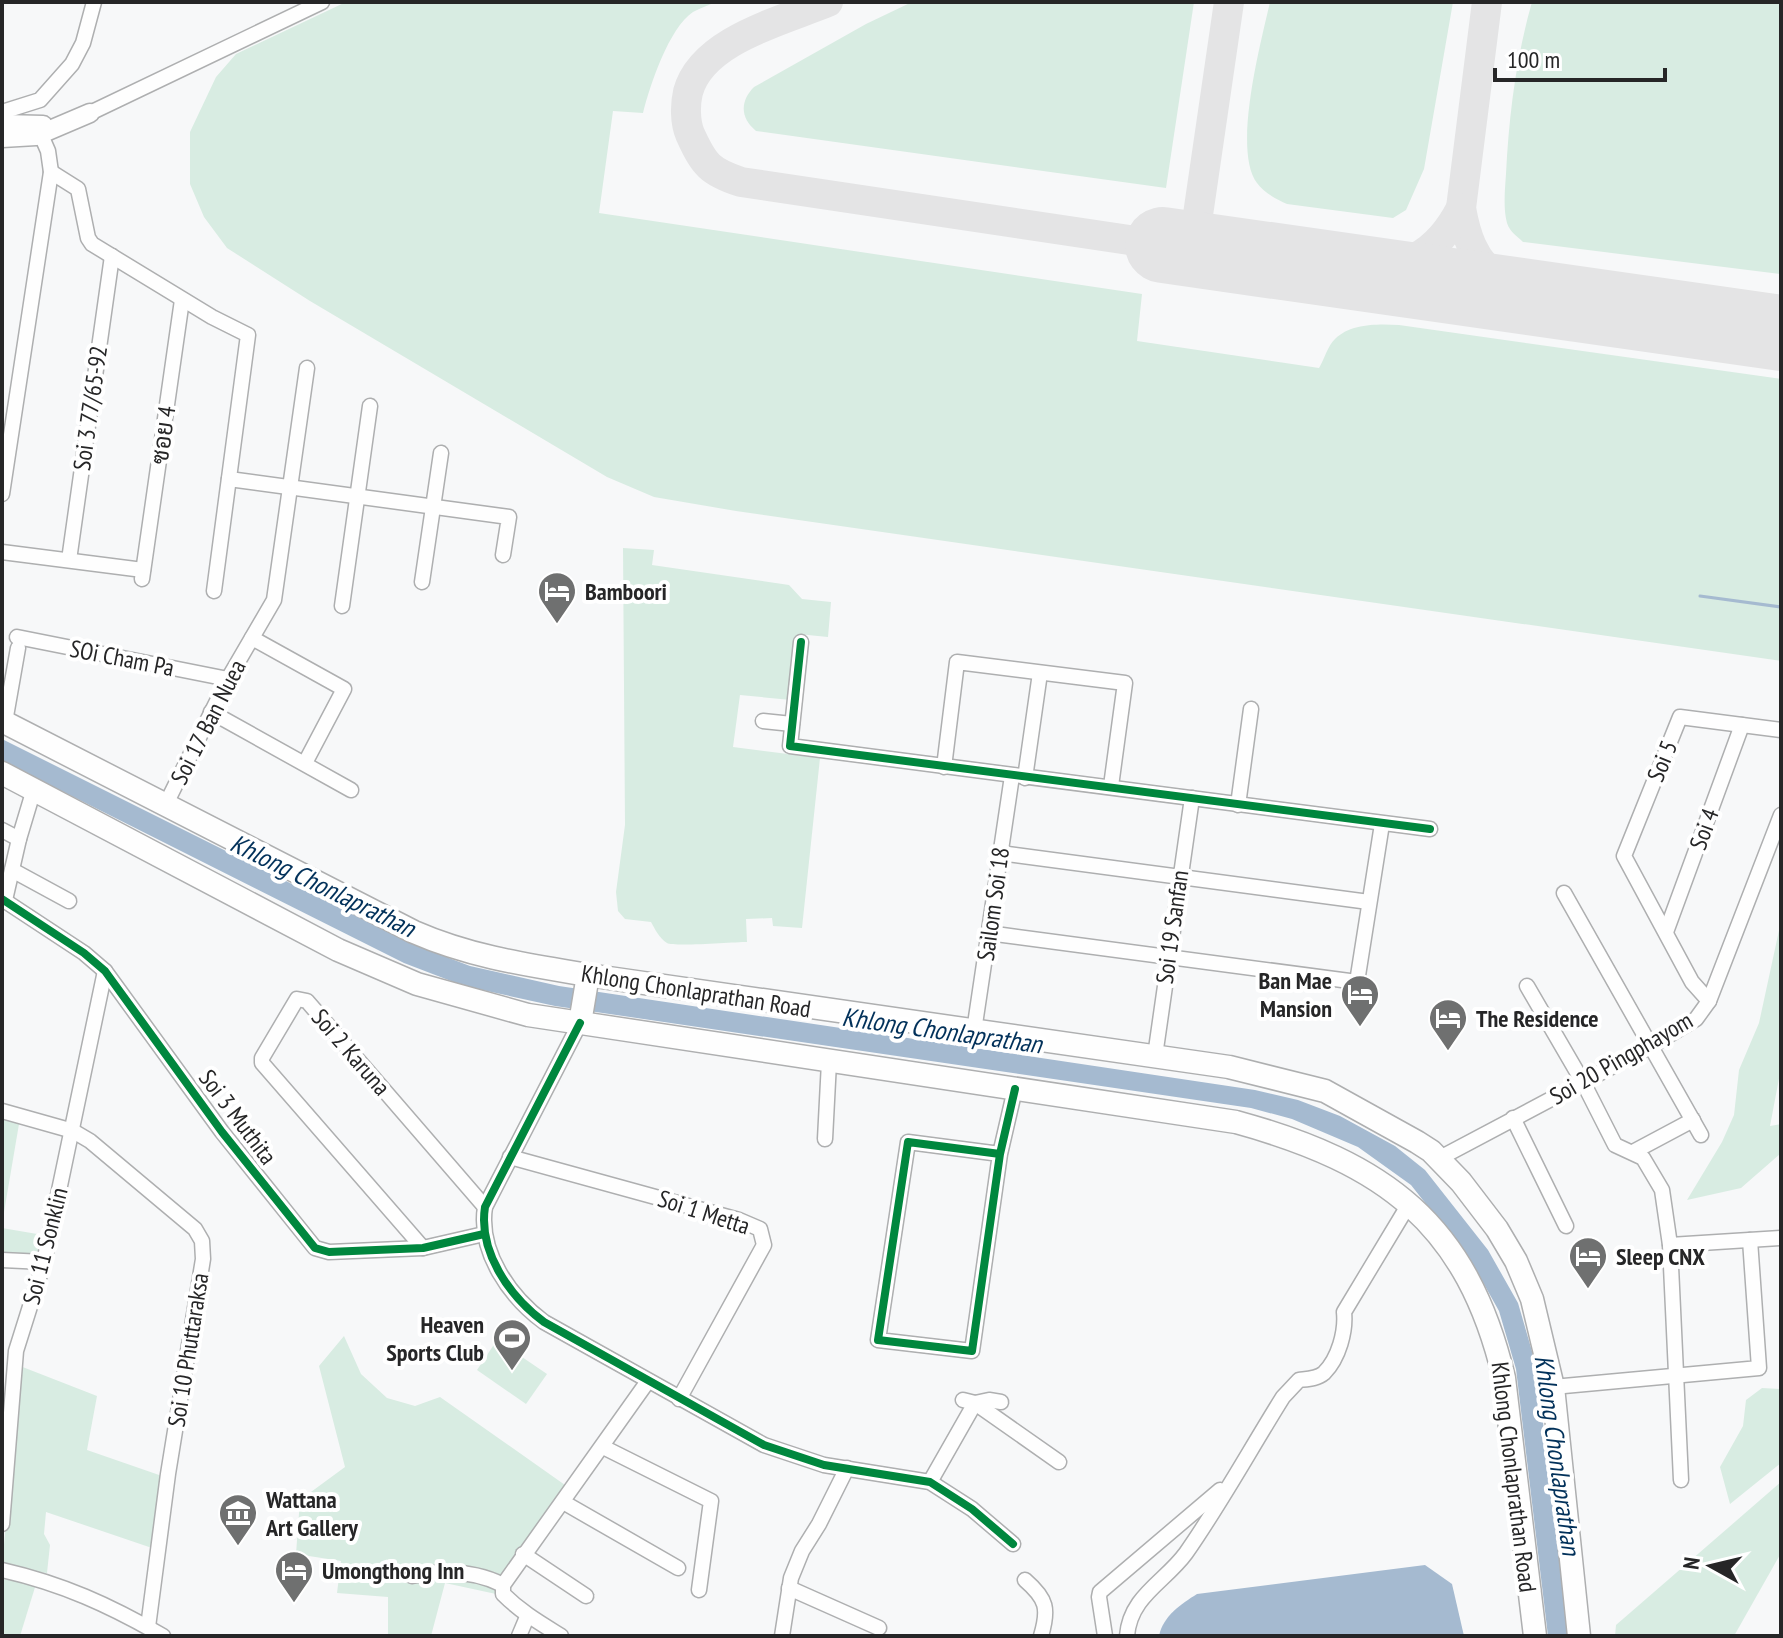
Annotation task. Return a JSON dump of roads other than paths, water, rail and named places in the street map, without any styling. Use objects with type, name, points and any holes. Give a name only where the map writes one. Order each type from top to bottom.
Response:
[{"type":"main road","name":"Khlong Chonlaprathan Road","points":[[3,721],[414,932],[449,947],[490,959],[587,981],[1229,1067],[1325,1091],[1365,1110],[1417,1142],[1438,1159],[1482,1207],[1516,1261],[1532,1299],[1553,1387],[1579,1636]]},
{"type":"main road","name":"Khlong Chonlaprathan Road","points":[[2,773],[338,950],[417,984],[495,1008],[580,1019],[829,1062],[1236,1122],[1346,1161],[1409,1204],[1437,1232],[1462,1268],[1483,1307],[1496,1342],[1504,1378],[1535,1636]]},
{"type":"main road","points":[[580,1019],[587,981]]},
{"type":"street","points":[[2,112],[40,100],[72,64],[83,43],[94,2]]},
{"type":"street","points":[[2,138],[41,135],[322,2]]},
{"type":"street","points":[[2,124],[44,125],[90,113]]},
{"type":"street","points":[[2,493],[51,172],[48,151],[41,135]]},
{"type":"street","points":[[51,172],[78,189],[92,244],[182,300],[248,335],[214,591]]},
{"type":"street","name":"Soi 3 77/65-92","points":[[69,560],[112,256]]},
{"type":"street","name":"ซอย 4","points":[[69,560],[142,574],[182,300]]},
{"type":"street","name":"Soi 17 Ban Nuea","points":[[165,806],[228,679],[274,600],[307,368]]},
{"type":"street","points":[[342,606],[370,406]]},
{"type":"street","points":[[422,582],[441,453]]},
{"type":"street","points":[[229,479],[509,517],[503,555]]},
{"type":"street","points":[[2,552],[69,560]]},
{"type":"street","points":[[252,638],[344,689],[305,763]]},
{"type":"street","points":[[801,642],[790,746],[1430,829]]},
{"type":"street","name":"SOi Cham Pa","points":[[3,721],[18,643],[228,679]]},
{"type":"street","points":[[944,767],[957,662],[1125,683],[1111,786]]},
{"type":"street","name":"Sailom Soi 18","points":[[974,1031],[1000,853],[1040,673]]},
{"type":"street","points":[[1238,805],[1251,709]]},
{"type":"street","points":[[211,712],[351,790]]},
{"type":"street","name":"Soi 5","points":[[1666,932],[1624,856],[1680,717],[1781,730]]},
{"type":"street","points":[[763,721],[792,724]]},
{"type":"street","name":"Soi 4","points":[[1666,932],[1742,725]]},
{"type":"street","points":[[3,899],[34,789]]},
{"type":"street","name":"Soi 19 Sanfan","points":[[1155,1056],[1192,798]]},
{"type":"street","name":"Soi 20 Pingphayom","points":[[1438,1159],[1584,1084],[1696,1019],[1709,1001],[1781,815]]},
{"type":"street","points":[[988,933],[1357,982],[1382,824]]},
{"type":"street","points":[[2,830],[19,839]]},
{"type":"street","points":[[1000,853],[1369,902]]},
{"type":"street","points":[[12,870],[69,901]]},
{"type":"street","points":[[1564,893],[1701,1135]]},
{"type":"street","name":"Soi 3 Muthita","points":[[3,899],[84,953],[105,971],[222,1132],[315,1248],[329,1252],[423,1248],[484,1234]]},
{"type":"street","points":[[1666,932],[1692,982],[1709,1001]]},
{"type":"street","name":"Soi 11 Sonklin","points":[[2,1524],[16,1351],[44,1262],[105,971]]},
{"type":"street","points":[[1527,986],[1584,1084],[1615,1145],[1643,1158],[1662,1190],[1670,1245],[1681,1480]]},
{"type":"street","name":"Soi 2 Karuna","points":[[423,1248],[262,1063],[297,999],[307,1001],[485,1207]]},
{"type":"street","points":[[580,1019],[485,1207],[484,1234],[495,1263],[518,1299],[530,1312],[764,1445],[798,1458],[930,1482],[972,1509],[1013,1544]]},
{"type":"street","points":[[825,1139],[829,1062]]},
{"type":"street","points":[[1000,1154],[908,1142],[878,1340],[972,1351],[1000,1154],[1015,1089]]},
{"type":"street","points":[[2,1111],[73,1131]]},
{"type":"street","points":[[1513,1118],[1566,1226]]},
{"type":"street","points":[[1633,1152],[1693,1120]]},
{"type":"street","name":"Soi 10 Phuttaraksa","points":[[73,1131],[90,1141],[195,1229],[202,1241],[203,1259],[167,1478],[148,1627]]},
{"type":"street","name":"Soi 1 Metta","points":[[510,1157],[739,1220],[760,1229],[764,1245],[679,1399]]},
{"type":"street","points":[[1127,1636],[1135,1607],[1146,1592],[1184,1556],[1290,1388],[1299,1380],[1315,1378],[1324,1372],[1346,1329],[1344,1312],[1409,1204]]},
{"type":"street","points":[[1670,1245],[1781,1238]]},
{"type":"street","points":[[1553,1387],[1759,1368],[1750,1240]]},
{"type":"street","points":[[2,1260],[44,1262]]},
{"type":"street","points":[[561,1636],[527,1617],[503,1594],[503,1585],[648,1381]]},
{"type":"street","points":[[930,1482],[969,1402]]},
{"type":"street","points":[[969,1402],[1001,1402]]},
{"type":"street","points":[[969,1402],[1059,1462]]},
{"type":"street","points":[[603,1447],[711,1501],[699,1590]]},
{"type":"street","points":[[782,1636],[789,1588],[802,1551],[847,1468]]},
{"type":"street","points":[[1105,1636],[1100,1592],[1230,1483]]},
{"type":"street","points":[[563,1502],[678,1568]]},
{"type":"street","points":[[523,1554],[586,1596]]},
{"type":"street","points":[[2,1570],[46,1580],[88,1596],[163,1636]]},
{"type":"street","points":[[412,1576],[430,1572],[471,1574],[503,1585]]},
{"type":"street","points":[[1025,1580],[1045,1603],[1047,1610],[1041,1636]]},
{"type":"street","points":[[789,1588],[879,1628]]},
{"type":"street","points":[[519,1636],[527,1617]]},
{"type":"water","points":[[2,739],[412,944],[470,966],[559,986],[1255,1090],[1298,1100],[1340,1116],[1395,1146],[1425,1170],[1488,1250],[1518,1303],[1536,1365],[1569,1636],[1548,1636],[1516,1369],[1499,1311],[1471,1261],[1411,1185],[1358,1147],[1292,1119],[1251,1108],[555,1006],[464,986],[404,963],[2,761]]},
{"type":"water","points":[[1425,1565],[1452,1584],[1464,1636],[1159,1636],[1169,1617],[1197,1594]]},
{"type":"waterway","points":[[1700,596],[1781,607]]},
{"type":"place","name":"Bamboori","points":[[557,625]]},
{"type":"place","name":"Ban Mae Mansion","points":[[1360,1028]]},
{"type":"place","name":"The Residence","points":[[1448,1052]]},
{"type":"place","name":"Sleep CNX","points":[[1588,1290]]},
{"type":"place","name":"Heaven Sports Club","points":[[512,1372]]},
{"type":"place","name":"Wattana Art Gallery","points":[[238,1547]]},
{"type":"place","name":"Umongthong Inn","points":[[294,1604]]},
{"type":"water label","name":"Khlong Chonlaprathan","points":[[323,885]]},
{"type":"water label","name":"Khlong Chonlaprathan","points":[[942,1030]]},
{"type":"water label","name":"Khlong Chonlaprathan","points":[[1558,1455]]}]
